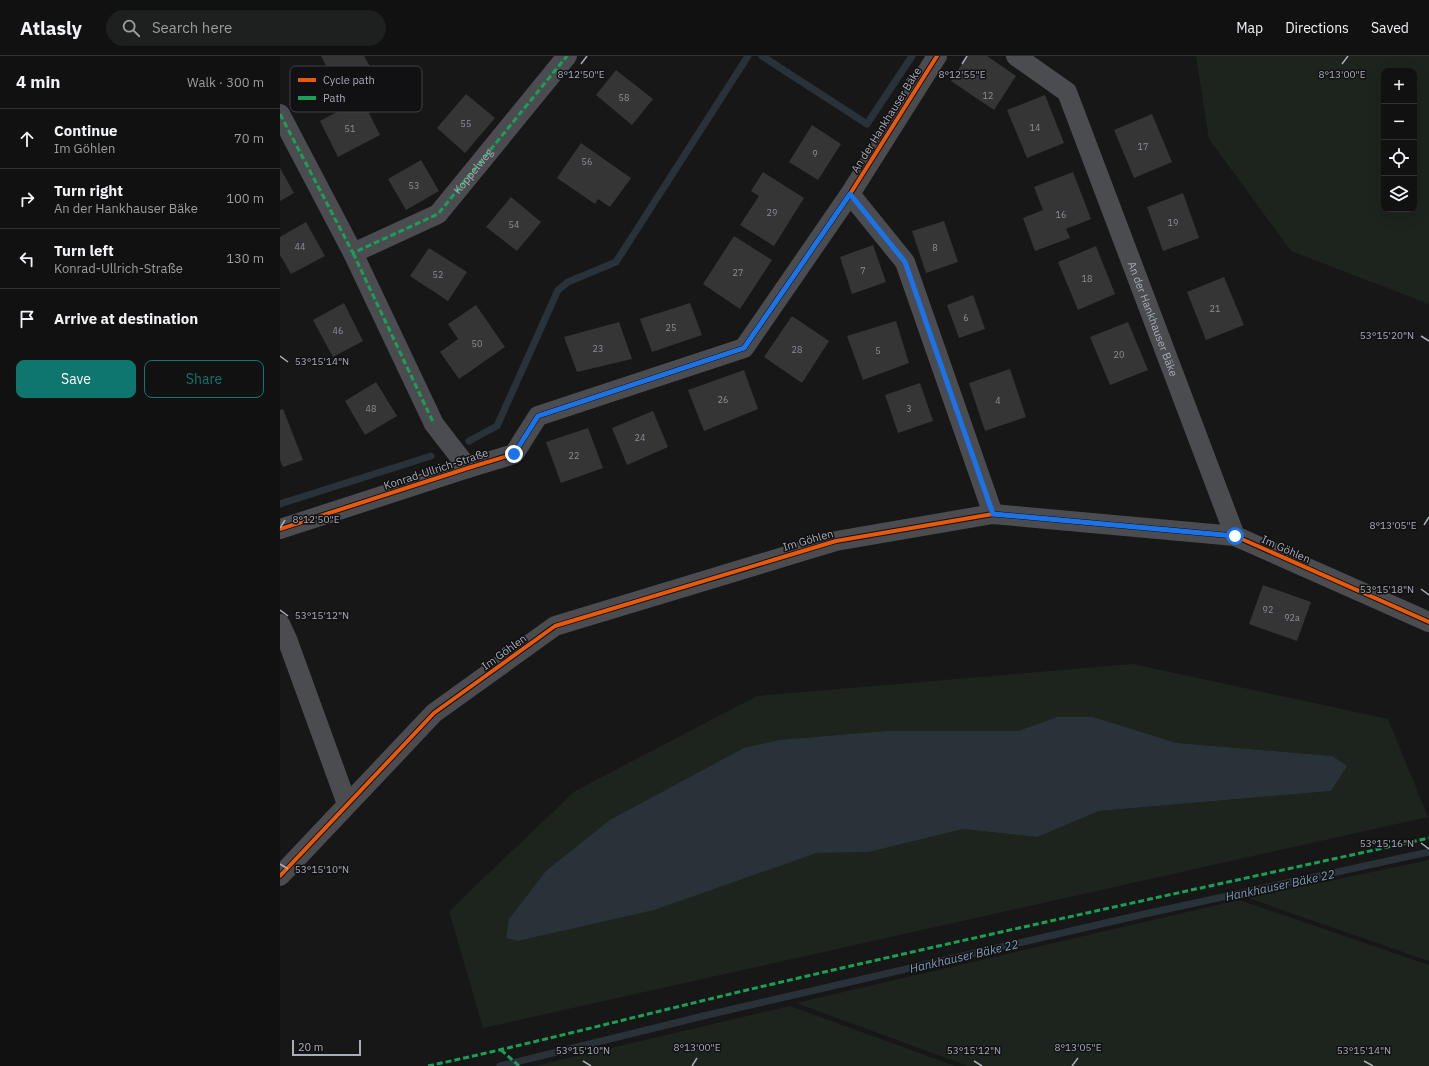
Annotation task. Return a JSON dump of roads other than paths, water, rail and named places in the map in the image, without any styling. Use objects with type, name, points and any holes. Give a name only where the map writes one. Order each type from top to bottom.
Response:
[{"type":"street","name":"Koppelweg","points":[[353,253],[438,214],[566,56]]},
{"type":"street","name":"An der Hankhauser Bäke","points":[[850,194],[937,56]]},
{"type":"street","name":"An der Hankhauser Bäke","points":[[1016,56],[1066,92],[1235,536]]},
{"type":"street","points":[[280,114],[353,253],[434,424],[468,468]]},
{"type":"street","points":[[850,194],[905,262],[993,514]]},
{"type":"street","name":"Konrad-Ullrich-Straße","points":[[280,530],[514,454],[538,416],[744,348],[850,194]]},
{"type":"street","name":"Im Göhlen","points":[[280,876],[434,713],[555,626],[836,541],[993,514],[1235,536],[1429,622]]},
{"type":"street","points":[[282,635],[347,804]]},
{"type":"waterway","points":[[469,441],[497,426],[558,290],[568,282],[616,262],[748,56]]},
{"type":"waterway","points":[[762,56],[867,124],[912,56]]},
{"type":"waterway","points":[[280,504],[431,456]]},
{"type":"waterway","name":"Hankhauser Bäke 22","points":[[500,1066],[703,1016],[1140,915],[1429,852]]}]
